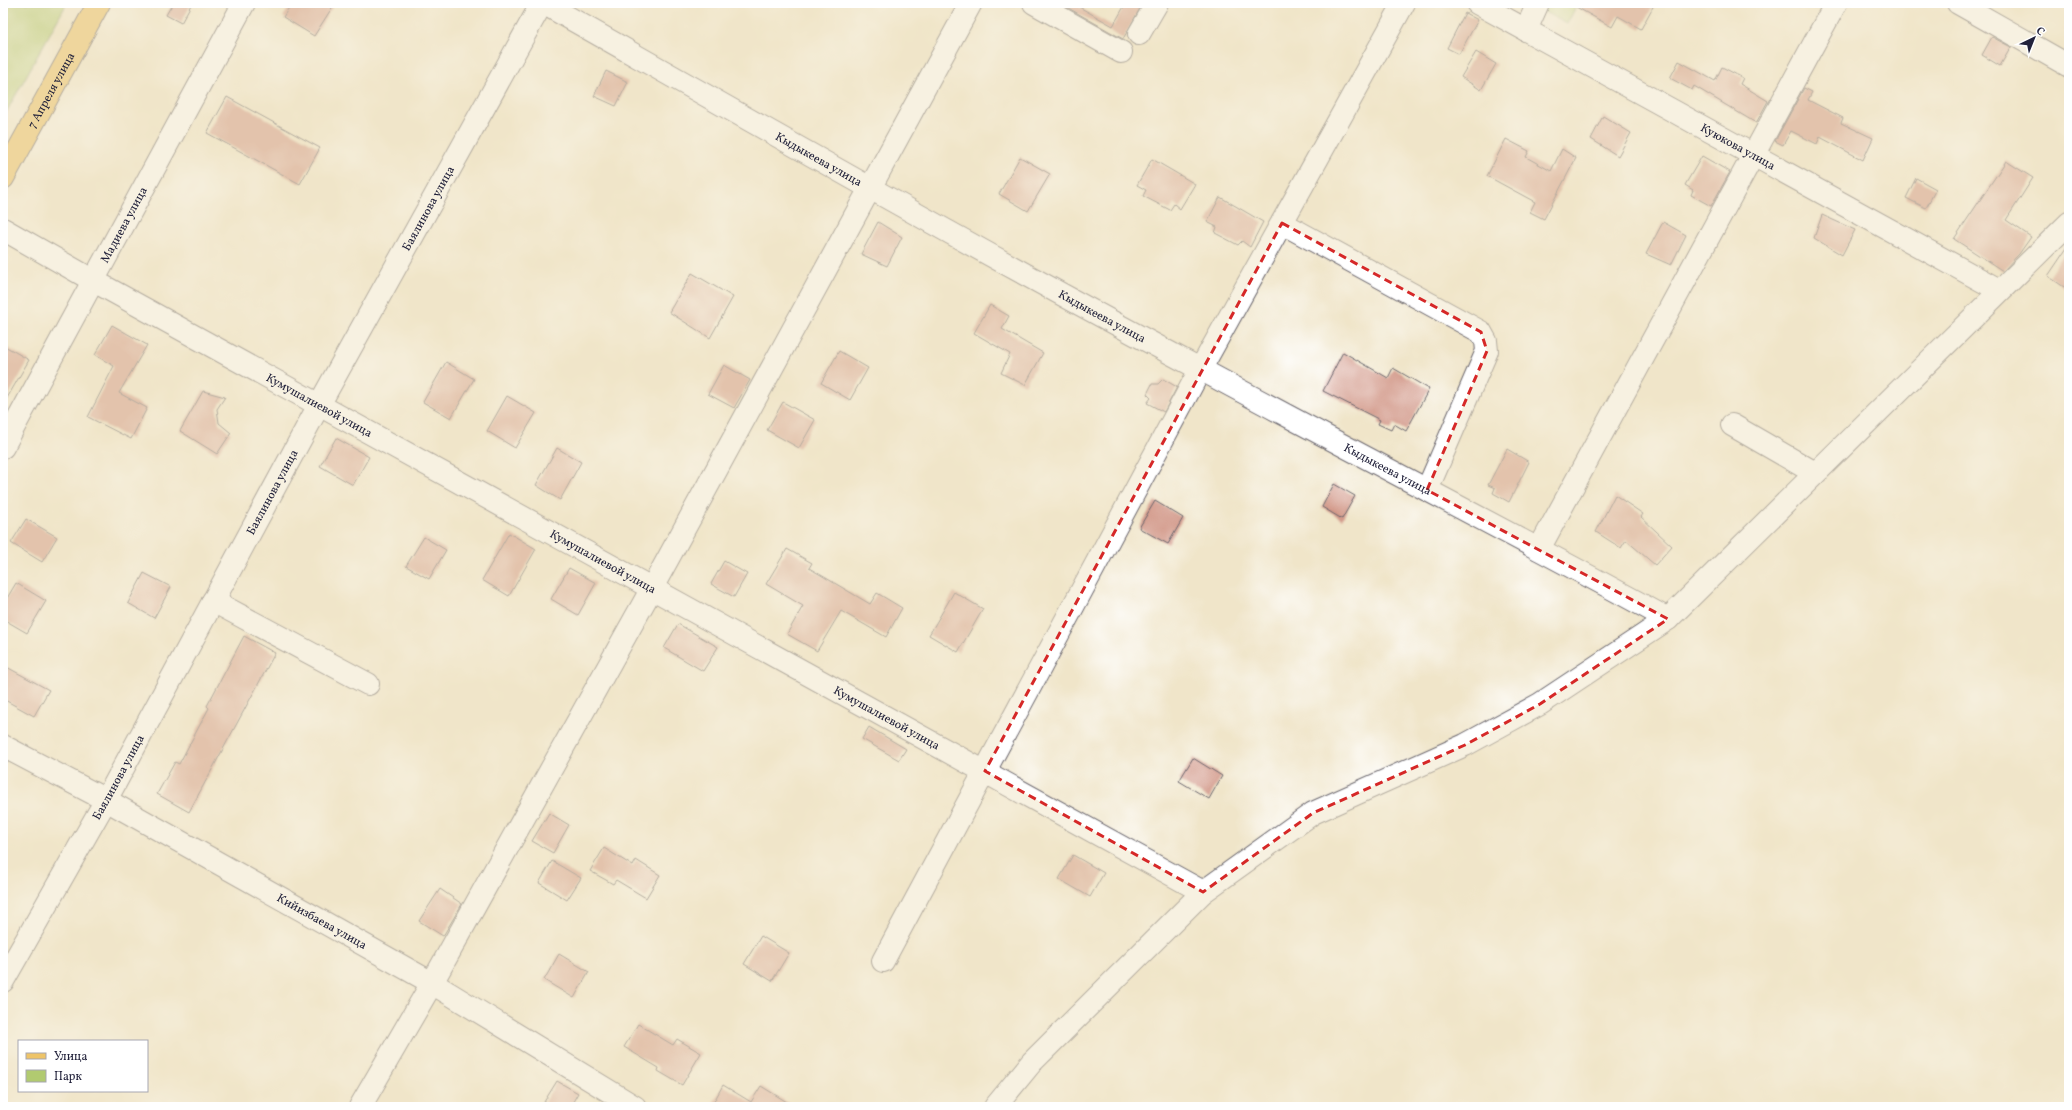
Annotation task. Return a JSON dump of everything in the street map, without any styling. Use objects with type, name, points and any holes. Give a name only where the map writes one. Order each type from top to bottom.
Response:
[{"type":"main road","name":"7 Апреля улица","points":[[3,178],[99,3]]},
{"type":"street","name":"Мадиева улица","points":[[3,446],[244,3]]},
{"type":"street","name":"Кыдыкеева улица","points":[[543,3],[871,188],[1200,370],[1540,549],[1668,619]]},
{"type":"street","name":"Баялинова улица","points":[[3,981],[106,800],[320,405],[543,3]]},
{"type":"street","points":[[360,1107],[432,983],[652,588],[971,3]]},
{"type":"street","points":[[1034,3],[1121,52]]},
{"type":"street","points":[[1139,34],[1157,3]]},
{"type":"street","points":[[883,961],[1200,370],[1404,3]]},
{"type":"street","name":"Куюкова улица","points":[[1477,3],[1999,290]]},
{"type":"street","points":[[1526,30],[1538,3]]},
{"type":"street","points":[[1540,549],[1836,3]]},
{"type":"street","points":[[1958,3],[2069,66]]},
{"type":"street","points":[[1282,223],[1481,332],[1486,341],[1487,351],[1427,490]]},
{"type":"street","points":[[995,1107],[1032,1062],[1203,892],[1313,813],[1465,745],[1534,708],[1668,619],[1999,290],[2069,223]]},
{"type":"street","name":"Кумушалиевой улица","points":[[3,229],[94,281],[1203,892]]},
{"type":"street","points":[[1732,425],[1815,473]]},
{"type":"street","points":[[213,602],[368,684]]},
{"type":"street","name":"Кийизбаева улица","points":[[5,752],[106,800],[432,983],[635,1107]]},
{"type":"highlighted area","points":[[1282,223],[1481,332],[1487,351],[1427,490],[1668,619],[1540,704],[1465,745],[1313,813],[1203,892],[985,771]]},
{"type":"green space","points":[[3,3],[67,3],[3,118]]},
{"type":"green space","points":[[1527,3],[1578,3],[1567,24]]},
{"type":"building","points":[[173,3],[192,3],[181,23],[166,15]]},
{"type":"building","points":[[292,3],[335,3],[314,36],[283,17]]},
{"type":"building","points":[[1065,3],[1072,3],[1113,26],[1126,3],[1143,3],[1123,39],[1063,5]]},
{"type":"building","points":[[1569,3],[1655,3],[1641,29],[1618,16],[1612,27]]},
{"type":"building","points":[[1465,13],[1478,20],[1459,54],[1447,48]]},
{"type":"building","points":[[1992,37],[2011,47],[2000,66],[1982,55]]},
{"type":"building","points":[[1476,52],[1496,64],[1481,90],[1461,77]]},
{"type":"building","points":[[1679,61],[1715,81],[1722,67],[1743,78],[1740,84],[1768,101],[1756,123],[1694,86],[1692,90],[1670,78]]},
{"type":"building","points":[[606,71],[628,82],[616,106],[594,96]]},
{"type":"building","points":[[1804,88],[1812,92],[1808,100],[1843,118],[1841,123],[1873,138],[1863,160],[1820,137],[1817,144],[1791,131],[1783,145],[1775,141]]},
{"type":"building","points":[[227,97],[320,148],[300,184],[207,133]]},
{"type":"building","points":[[1603,116],[1631,133],[1618,156],[1591,139]]},
{"type":"building","points":[[1506,139],[1529,151],[1526,157],[1551,171],[1562,149],[1576,158],[1544,219],[1530,212],[1535,202],[1487,176]]},
{"type":"building","points":[[1702,156],[1730,172],[1711,206],[1691,195],[1693,190],[1685,185]]},
{"type":"building","points":[[1020,157],[1050,174],[1028,211],[999,194]]},
{"type":"building","points":[[1152,159],[1195,184],[1180,209],[1174,204],[1170,210],[1143,196],[1146,190],[1137,185]]},
{"type":"building","points":[[2006,161],[2033,178],[2006,220],[2031,237],[2019,254],[2003,271],[1954,239]]},
{"type":"building","points":[[1916,178],[1936,189],[1926,208],[1906,198]]},
{"type":"building","points":[[1220,197],[1263,222],[1250,247],[1242,241],[1238,245],[1215,233],[1217,227],[1207,222]]},
{"type":"building","points":[[1822,215],[1855,230],[1842,255],[1814,238]]},
{"type":"building","points":[[878,222],[902,237],[887,266],[861,254]]},
{"type":"building","points":[[1663,222],[1686,235],[1671,265],[1646,254]]},
{"type":"building","points":[[2069,245],[2069,281],[2064,287],[2048,276]]},
{"type":"building","points":[[692,273],[733,297],[710,338],[669,312]]},
{"type":"building","points":[[990,305],[1009,316],[1002,329],[1043,353],[1025,385],[1001,373],[1010,354],[974,333]]},
{"type":"building","points":[[112,325],[147,345],[119,393],[147,408],[131,439],[88,417],[114,366],[95,355]]},
{"type":"building","points":[[3,345],[29,360],[3,405]]},
{"type":"building","points":[[839,351],[868,368],[850,400],[821,383]]},
{"type":"building","points":[[1343,352],[1388,378],[1393,368],[1429,389],[1406,431],[1394,424],[1391,430],[1378,424],[1380,420],[1323,391]]},
{"type":"building","points":[[446,362],[474,379],[451,418],[423,402]]},
{"type":"building","points":[[724,365],[750,380],[734,408],[708,394]]},
{"type":"building","points":[[1163,379],[1177,387],[1164,412],[1147,403],[1151,398],[1147,394],[1152,384],[1158,384]]},
{"type":"building","points":[[203,391],[225,397],[217,409],[219,423],[231,433],[217,454],[180,431]]},
{"type":"building","points":[[507,396],[536,413],[515,448],[487,431]]},
{"type":"building","points":[[783,402],[815,420],[799,448],[767,430]]},
{"type":"building","points":[[336,438],[369,457],[353,485],[320,466]]},
{"type":"building","points":[[557,448],[581,462],[560,500],[536,485]]},
{"type":"building","points":[[1507,449],[1529,462],[1509,502],[1493,493],[1495,488],[1488,485]]},
{"type":"building","points":[[1334,484],[1355,496],[1342,519],[1322,507]]},
{"type":"building","points":[[1615,495],[1643,514],[1641,517],[1672,546],[1655,565],[1626,540],[1621,548],[1596,532]]},
{"type":"building","points":[[1155,501],[1183,518],[1168,544],[1139,528]]},
{"type":"building","points":[[26,519],[57,537],[42,562],[11,543]]},
{"type":"building","points":[[509,533],[536,549],[509,596],[482,580]]},
{"type":"building","points":[[424,537],[446,550],[429,579],[406,566]]},
{"type":"building","points":[[787,549],[812,563],[809,568],[870,604],[877,593],[902,608],[886,637],[841,611],[817,651],[787,634],[803,606],[766,584]]},
{"type":"building","points":[[724,561],[747,574],[734,597],[711,584]]},
{"type":"building","points":[[569,568],[596,583],[578,615],[551,599]]},
{"type":"building","points":[[144,573],[171,587],[154,618],[128,603]]},
{"type":"building","points":[[16,583],[46,601],[27,633],[3,619],[3,605]]},
{"type":"building","points":[[954,592],[983,609],[958,652],[929,635]]},
{"type":"building","points":[[678,624],[718,647],[703,671],[664,648]]},
{"type":"building","points":[[244,636],[275,653],[189,812],[157,794],[175,762],[179,764],[209,708],[207,706]]},
{"type":"building","points":[[3,665],[49,690],[34,716],[3,699]]},
{"type":"building","points":[[869,727],[906,749],[899,760],[862,739]]},
{"type":"building","points":[[1193,758],[1222,776],[1209,799],[1179,781]]},
{"type":"building","points":[[549,813],[569,825],[553,853],[532,841]]},
{"type":"building","points":[[604,848],[633,866],[636,860],[660,875],[646,898],[616,880],[613,884],[590,871]]},
{"type":"building","points":[[1073,855],[1104,873],[1090,897],[1059,879]]},
{"type":"building","points":[[552,861],[581,878],[567,900],[539,883]]},
{"type":"building","points":[[440,889],[462,904],[443,936],[419,921]]},
{"type":"building","points":[[761,936],[789,953],[772,981],[744,964]]},
{"type":"building","points":[[559,954],[589,972],[574,998],[544,980]]},
{"type":"building","points":[[638,1024],[673,1045],[677,1039],[701,1053],[682,1085],[658,1071],[659,1068],[624,1047]]},
{"type":"building","points":[[557,1081],[578,1093],[570,1107],[552,1107],[544,1102]]},
{"type":"building","points":[[723,1085],[751,1102],[761,1086],[795,1107],[711,1107]]}]
